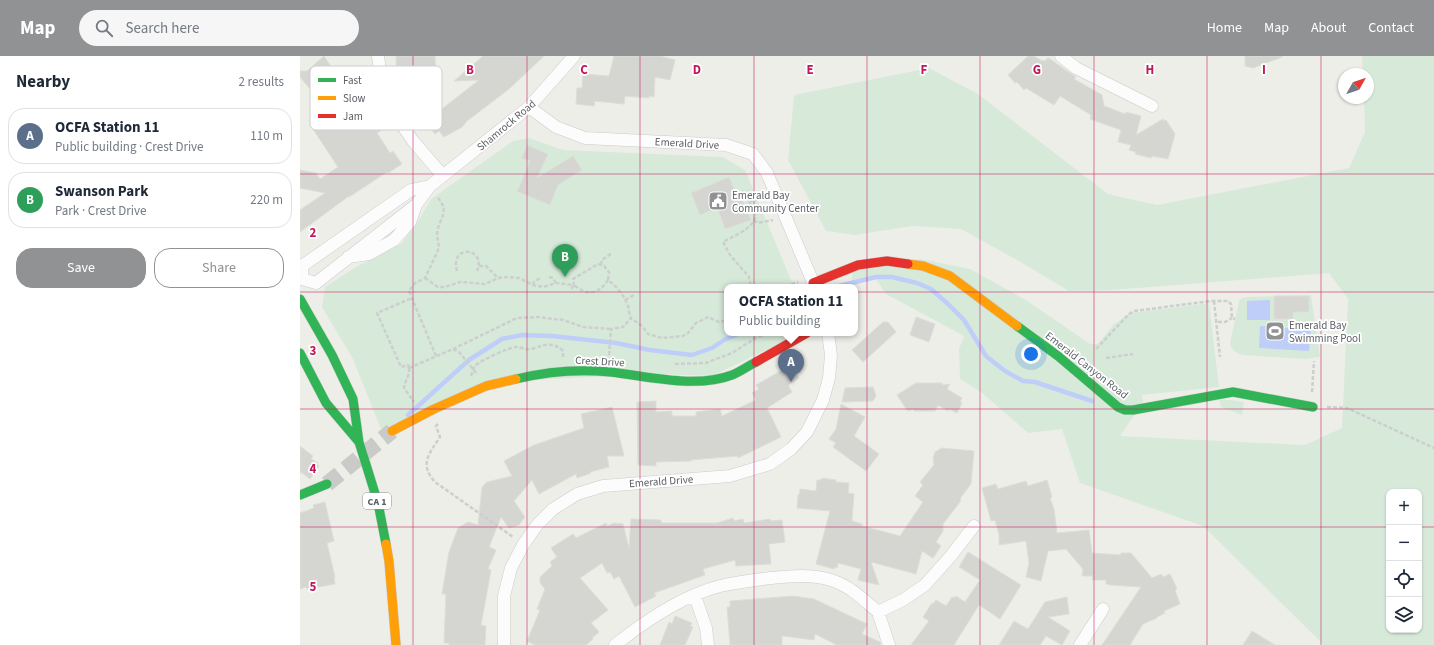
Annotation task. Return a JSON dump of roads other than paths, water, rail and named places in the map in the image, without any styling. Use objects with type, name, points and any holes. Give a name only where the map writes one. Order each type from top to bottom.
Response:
[{"type":"main road","name":"Emerald Canyon Road","points":[[816,284],[858,265],[887,261],[923,266],[950,276],[1058,356],[1118,406],[1125,410],[1134,410],[1233,392],[1310,406]]},
{"type":"main road","name":"CA 1","points":[[300,299],[332,355],[353,399],[359,442],[378,502],[389,561],[396,645]]},
{"type":"main road","name":"Crest Drive","points":[[392,431],[434,409],[486,386],[532,375],[564,372],[609,372],[679,381],[712,380],[732,374],[801,336]]},
{"type":"main road","name":"CA 1","points":[[300,353],[326,403],[359,442]]},
{"type":"main road","points":[[322,395],[324,380]]},
{"type":"main road","points":[[300,495],[327,484]]},
{"type":"street","points":[[378,56],[379,66]]},
{"type":"street","name":"Shamrock Road","points":[[430,186],[410,190],[302,266],[301,280],[316,283],[348,257],[369,254],[394,240],[410,222],[416,205],[430,186],[529,107],[574,56]]},
{"type":"street","points":[[1061,56],[1076,68],[1152,106]]},
{"type":"street","name":"Emerald Drive","points":[[529,107],[556,127],[585,138],[726,145],[753,154],[767,173],[814,284]]},
{"type":"street","points":[[406,130],[443,176]]},
{"type":"street","points":[[337,241],[348,257]]},
{"type":"street","name":"Emerald Drive","points":[[504,645],[504,596],[511,568],[536,525],[553,509],[577,494],[603,486],[730,476],[770,464],[792,449],[807,432],[823,400],[829,378],[831,355],[828,336]]},
{"type":"street","points":[[878,612],[903,600],[925,585],[950,557],[974,526]]},
{"type":"street","points":[[615,645],[635,629],[661,612],[694,596],[718,587],[741,582],[794,576],[812,576],[832,580],[856,592],[878,612],[889,645]]},
{"type":"street","points":[[694,596],[706,628],[708,645]]},
{"type":"street","points":[[1080,645],[1103,609]]},
{"type":"water","points":[[1270,300],[1270,320],[1247,320],[1247,301]]},
{"type":"water","points":[[1260,326],[1306,329],[1306,326],[1311,327],[1309,351],[1259,348]]},
{"type":"waterway","points":[[847,284],[876,277],[892,277],[917,283],[931,289],[964,320],[986,356],[1005,371],[1023,381],[1035,382],[1092,401]]},
{"type":"waterway","points":[[408,415],[469,360],[502,339],[522,335],[552,336],[616,343],[650,350],[692,355],[712,348],[733,336]]},
{"type":"tunnel","points":[[327,484],[392,431]]},
{"type":"place","name":"Emerald Bay Community Center","points":[[718,201]]},
{"type":"place","name":"Swanson Park","points":[[565,277]]},
{"type":"place","name":"Emerald Bay Swimming Pool","points":[[1275,331]]},
{"type":"place","name":"OCFA Station 11","points":[[791,382]]}]
